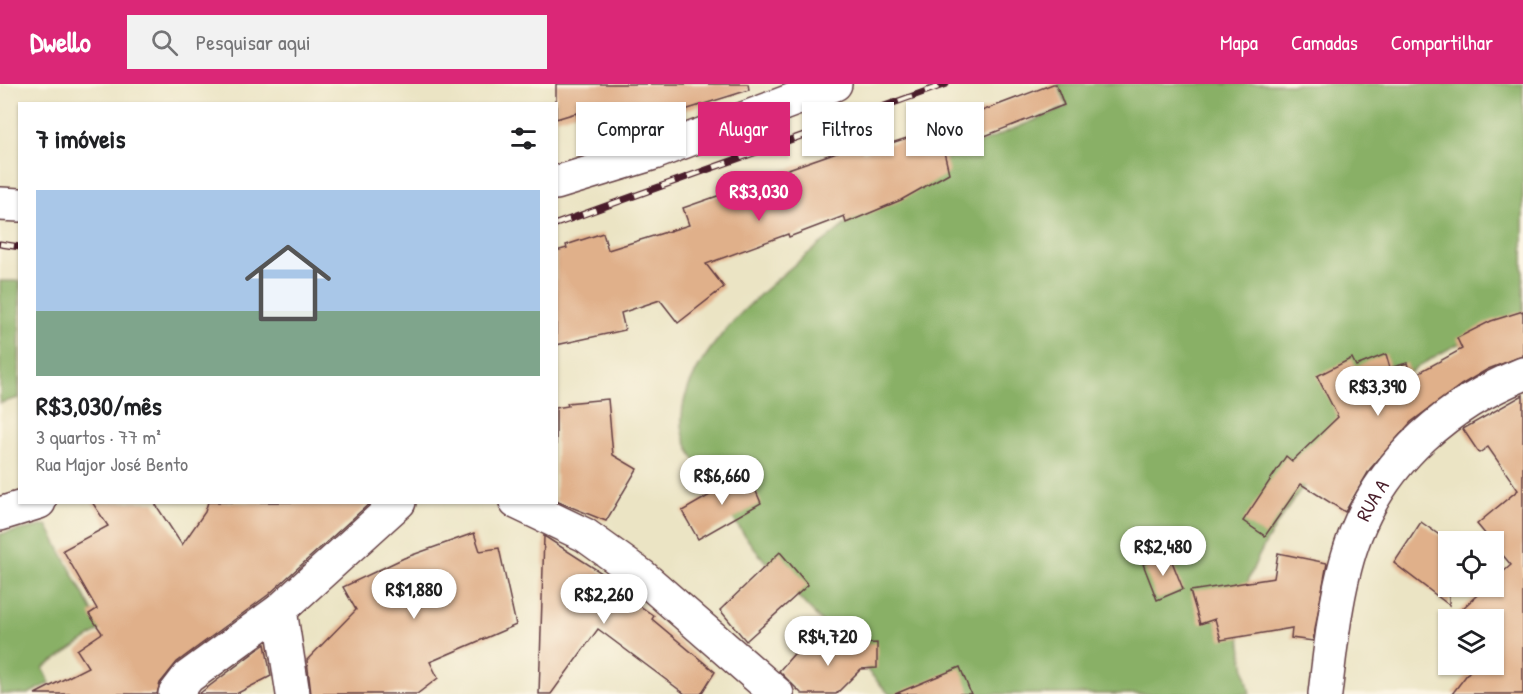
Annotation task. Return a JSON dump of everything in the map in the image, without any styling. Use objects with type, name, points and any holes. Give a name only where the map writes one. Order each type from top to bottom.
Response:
[{"type":"street","points":[[558,182],[654,153],[835,84]]},
{"type":"street","points":[[0,204],[18,205]]},
{"type":"street","name":"RUA A","points":[[1325,694],[1331,642],[1349,555],[1356,533],[1377,491],[1402,458],[1436,424],[1473,398],[1523,374]]},
{"type":"street","points":[[0,514],[32,504]]},
{"type":"street","points":[[175,694],[188,677],[280,610],[397,504]]},
{"type":"street","points":[[520,504],[585,535],[642,576],[777,694]]},
{"type":"street","points":[[280,610],[293,694]]},
{"type":"green space","points":[[1058,84],[1523,84],[1523,315],[1440,354],[1395,384],[1340,443],[1288,508],[1259,555],[1242,603],[1240,637],[1250,694],[889,694],[758,553],[697,463],[684,436],[683,408],[692,379],[710,349],[761,293],[815,248],[908,179],[952,156],[984,156],[984,141],[1067,107]]},
{"type":"green space","points":[[0,281],[18,281],[18,398],[0,403]]},
{"type":"green space","points":[[47,525],[102,629],[43,668],[50,683],[28,694],[0,694],[0,534]]},
{"type":"building","points":[[556,84],[748,84],[749,90],[710,102],[698,102],[698,106],[686,110],[686,102],[576,102],[576,113],[558,118],[558,102],[556,102]]},
{"type":"building","points":[[1053,84],[1056,84],[1064,105],[984,136],[984,110]]},
{"type":"building","points":[[906,138],[906,156],[945,156],[949,173],[901,200],[846,223],[844,216],[706,264],[724,287],[678,323],[660,300],[621,313],[625,330],[558,345],[558,250],[567,248],[566,245],[603,233],[608,250],[689,225],[683,208],[826,156],[894,156],[894,142]]},
{"type":"building","points":[[1523,311],[1523,356],[1488,369],[1461,385],[1411,422],[1370,469],[1345,512],[1301,484],[1265,536],[1243,521],[1286,456],[1292,461],[1338,417],[1317,376],[1352,358],[1356,366],[1386,354],[1390,368],[1407,363],[1411,377],[1462,349],[1457,338],[1491,321]]},
{"type":"building","points":[[1523,395],[1523,694],[1452,694],[1467,675],[1504,675],[1504,609],[1462,609],[1475,597],[1504,597],[1504,571],[1511,565],[1504,557],[1504,531],[1483,531],[1477,524],[1518,490],[1488,447],[1479,453],[1463,429]]},
{"type":"building","points":[[608,399],[613,455],[637,469],[606,521],[558,502],[558,408],[568,406],[567,403]]},
{"type":"building","points":[[748,473],[761,503],[698,539],[682,511]]},
{"type":"building","points":[[93,504],[155,504],[182,545],[205,512],[207,504],[369,504],[268,595],[177,662],[160,683],[157,694],[35,694],[88,667],[77,650],[102,633],[89,614],[97,609],[63,550],[108,526]]},
{"type":"building","points":[[1421,522],[1438,534],[1438,597],[1394,563]]},
{"type":"building","points":[[474,533],[480,551],[499,548],[516,625],[430,662],[438,678],[417,694],[311,694],[307,660],[356,610],[343,587],[404,558]]},
{"type":"building","points":[[544,536],[637,596],[633,601],[654,616],[652,619],[715,672],[701,694],[685,694],[598,629],[551,694],[539,694]]},
{"type":"building","points":[[780,552],[808,585],[746,641],[720,610]]},
{"type":"building","points":[[1278,553],[1327,563],[1313,641],[1291,638],[1292,628],[1221,640],[1215,619],[1200,624],[1190,591],[1274,578]]},
{"type":"building","points":[[1169,554],[1183,589],[1157,600],[1143,564]]},
{"type":"building","points":[[1439,597],[1449,597],[1449,605]]},
{"type":"building","points":[[877,643],[877,668],[861,669],[836,694],[802,694],[779,671],[800,647]]},
{"type":"building","points":[[265,644],[271,676],[236,694],[199,694]]},
{"type":"building","points":[[960,667],[971,694],[895,694]]},
{"type":"railway","points":[[558,223],[946,84]]},
{"type":"railway","points":[[0,244],[18,247]]}]
